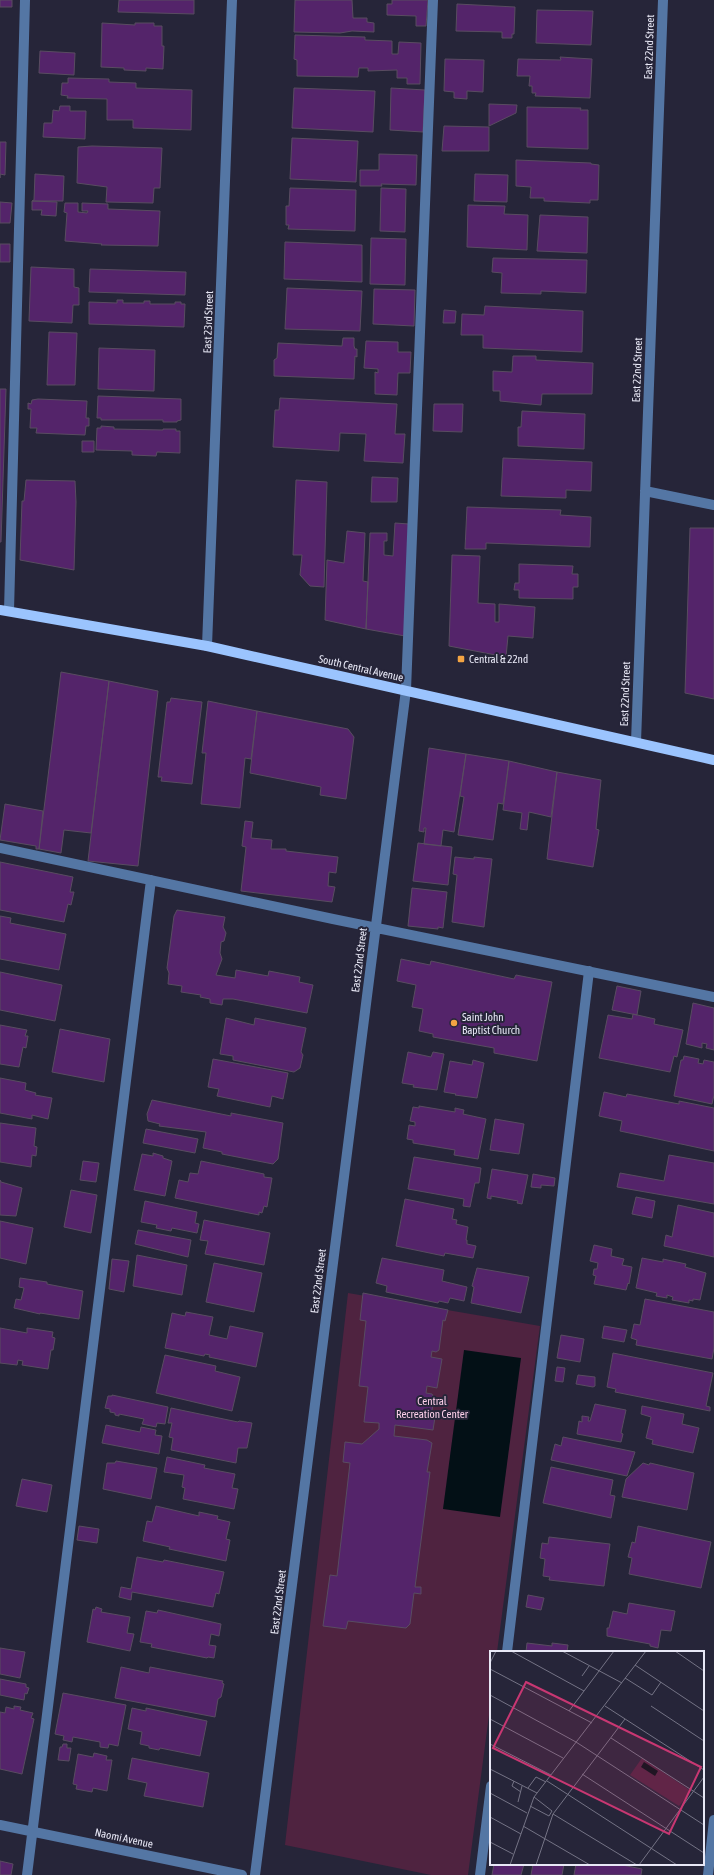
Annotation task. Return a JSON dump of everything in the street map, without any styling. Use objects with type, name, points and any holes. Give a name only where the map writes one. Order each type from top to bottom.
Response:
[{"type":"main road","name":"South Central Avenue","points":[[4,611],[207,646],[714,760]]},
{"type":"street","points":[[4,611],[25,0]]},
{"type":"street","name":"East 23rd Street","points":[[207,646],[232,0]]},
{"type":"street","name":"East 22nd Street","points":[[255,1875],[406,690],[434,0]]},
{"type":"street","name":"East 22nd Street","points":[[636,742],[662,0]]},
{"type":"street","points":[[645,491],[714,505]]},
{"type":"street","points":[[0,848],[375,928],[714,997]]},
{"type":"street","points":[[27,1875],[151,880]]},
{"type":"street","points":[[507,1651],[588,971]]},
{"type":"street","points":[[480,1875],[490,1794]]},
{"type":"street","points":[[708,1875],[714,1820]]},
{"type":"street","name":"Naomi Avenue","points":[[0,1825],[242,1875]]},
{"type":"green space","name":"Central Recreation Center","points":[[348,1293],[540,1326],[497,1651],[490,1651],[490,1708],[468,1875],[431,1875],[285,1845]]},
{"type":"shaded area","points":[[464,1350],[521,1358],[500,1517],[443,1509]]},
{"type":"building","points":[[0,0],[12,0],[12,7],[0,7]]},
{"type":"building","points":[[119,0],[194,0],[194,14],[118,12]]},
{"type":"building","points":[[295,0],[352,0],[353,18],[367,18],[367,22],[374,23],[374,32],[294,32]]},
{"type":"building","points":[[392,0],[428,0],[426,26],[416,26],[416,16],[387,15],[387,4],[392,4]]},
{"type":"building","points":[[457,4],[515,7],[514,34],[512,34],[512,38],[502,38],[502,32],[456,31]]},
{"type":"building","points":[[537,10],[593,11],[591,45],[536,43]]},
{"type":"building","points":[[102,23],[135,25],[135,23],[154,23],[154,26],[162,26],[162,46],[164,46],[163,69],[146,68],[146,71],[101,67]]},
{"type":"building","points":[[295,35],[365,37],[365,40],[392,41],[392,54],[398,54],[399,42],[421,43],[420,84],[407,84],[407,78],[397,78],[397,70],[368,71],[368,68],[359,68],[358,77],[297,76],[297,60],[294,59]]},
{"type":"building","points":[[40,51],[75,53],[74,75],[39,73]]},
{"type":"building","points":[[560,57],[592,59],[590,98],[535,96],[536,93],[532,93],[532,86],[529,86],[530,76],[517,76],[518,59],[561,60]]},
{"type":"building","points":[[445,59],[484,60],[483,92],[467,91],[467,99],[454,98],[454,92],[444,91]]},
{"type":"building","points":[[68,78],[109,79],[109,82],[136,83],[136,88],[192,90],[191,130],[133,128],[133,120],[107,120],[107,99],[67,98],[68,96],[61,95],[62,83],[68,83]]},
{"type":"building","points":[[294,88],[375,91],[373,132],[292,128]]},
{"type":"building","points":[[391,88],[425,90],[423,132],[390,130]]},
{"type":"building","points":[[489,104],[517,105],[516,113],[489,126]]},
{"type":"building","points":[[60,106],[70,106],[70,111],[86,111],[85,139],[43,137],[44,123],[52,123],[53,110],[59,111]]},
{"type":"building","points":[[527,107],[581,108],[580,110],[588,110],[588,149],[527,147]]},
{"type":"building","points":[[444,126],[489,127],[489,151],[442,151]]},
{"type":"building","points":[[292,138],[358,141],[356,182],[290,179]]},
{"type":"building","points":[[0,142],[6,142],[5,175],[0,174]]},
{"type":"building","points":[[78,147],[162,148],[160,188],[154,188],[153,203],[106,202],[107,187],[77,183]]},
{"type":"building","points":[[379,154],[417,155],[416,185],[381,184],[382,186],[360,186],[360,170],[379,170]]},
{"type":"building","points":[[516,160],[591,163],[599,165],[598,200],[590,200],[590,203],[544,201],[544,198],[530,198],[531,187],[516,186]]},
{"type":"building","points":[[35,174],[64,176],[63,201],[32,201],[34,200]]},
{"type":"building","points":[[475,174],[508,175],[507,202],[474,201]]},
{"type":"building","points":[[290,188],[356,190],[355,231],[288,229],[289,225],[286,225],[286,206],[289,206]]},
{"type":"building","points":[[381,188],[406,189],[405,232],[380,231]]},
{"type":"building","points":[[32,201],[57,202],[56,216],[41,215],[42,210],[32,210]]},
{"type":"building","points":[[0,202],[12,203],[10,223],[0,223]]},
{"type":"building","points":[[65,203],[78,203],[78,212],[87,213],[88,211],[82,211],[82,203],[108,204],[108,209],[160,211],[158,246],[101,245],[102,244],[65,241],[67,213],[64,212]]},
{"type":"building","points":[[468,205],[505,206],[504,214],[528,215],[527,250],[467,247]]},
{"type":"building","points":[[540,215],[588,217],[587,253],[537,251]]},
{"type":"building","points":[[371,238],[406,239],[405,285],[370,284]]},
{"type":"building","points":[[285,242],[362,245],[362,282],[284,279]]},
{"type":"building","points":[[0,244],[10,244],[10,262],[0,262]]},
{"type":"building","points":[[493,258],[587,260],[586,293],[541,291],[541,294],[501,293],[502,273],[492,272]]},
{"type":"building","points":[[31,267],[74,269],[74,287],[79,288],[79,305],[73,305],[72,323],[29,321]]},
{"type":"building","points":[[90,269],[186,272],[185,295],[89,292]]},
{"type":"building","points":[[287,288],[362,291],[360,331],[285,329]]},
{"type":"building","points":[[374,289],[415,290],[414,326],[373,324]]},
{"type":"building","points":[[117,300],[123,300],[123,303],[144,303],[144,301],[150,301],[150,304],[175,304],[175,302],[181,302],[181,304],[185,304],[184,327],[89,324],[89,302],[117,303]]},
{"type":"building","points":[[485,306],[583,311],[582,352],[483,348],[483,335],[461,335],[462,314],[484,315]]},
{"type":"building","points":[[444,310],[456,311],[455,323],[443,323]]},
{"type":"building","points":[[49,332],[77,333],[75,385],[47,385]]},
{"type":"building","points":[[343,338],[354,338],[354,346],[355,349],[357,349],[357,357],[355,356],[354,379],[274,376],[274,360],[277,358],[278,343],[342,346]]},
{"type":"building","points":[[366,341],[398,342],[398,352],[411,352],[410,373],[398,373],[397,395],[375,394],[375,372],[378,373],[378,369],[364,368]]},
{"type":"building","points":[[99,348],[155,350],[154,391],[98,389]]},
{"type":"building","points":[[513,356],[536,356],[536,360],[593,363],[592,394],[542,394],[541,405],[500,401],[500,391],[493,391],[493,371],[512,372]]},
{"type":"building","points":[[0,389],[6,389],[1,542],[0,542]]},
{"type":"building","points":[[98,396],[181,399],[181,420],[177,422],[163,422],[163,420],[101,420],[101,418],[97,418]]},
{"type":"building","points":[[280,398],[397,404],[395,434],[405,434],[403,463],[364,461],[366,434],[340,433],[339,451],[273,447],[275,410],[279,410]]},
{"type":"building","points":[[32,400],[87,401],[86,418],[89,418],[89,426],[86,426],[85,435],[36,433],[37,428],[30,428],[31,409],[28,409],[28,403],[31,404]]},
{"type":"building","points":[[434,404],[463,404],[462,432],[433,431]]},
{"type":"building","points":[[522,411],[585,414],[584,449],[518,446],[518,427],[521,427]]},
{"type":"building","points":[[101,426],[114,427],[114,429],[176,429],[176,431],[180,431],[180,453],[157,452],[156,456],[132,455],[132,451],[96,450],[97,428],[101,428]]},
{"type":"building","points":[[82,441],[94,441],[94,452],[82,452]]},
{"type":"building","points":[[503,458],[592,462],[591,491],[566,490],[566,498],[501,496]]},
{"type":"building","points":[[372,477],[398,478],[397,502],[371,502]]},
{"type":"building","points":[[26,480],[75,481],[76,502],[74,570],[20,560],[22,501],[24,501]]},
{"type":"building","points":[[296,480],[327,482],[324,587],[310,586],[300,575],[302,555],[293,555]]},
{"type":"building","points":[[467,507],[561,510],[560,515],[591,517],[590,547],[486,543],[486,549],[465,549]]},
{"type":"building","points":[[395,523],[409,524],[405,636],[366,629],[370,533],[387,533],[387,541],[384,541],[384,555],[393,556]]},
{"type":"building","points":[[690,528],[714,528],[714,699],[685,693]]},
{"type":"building","points":[[347,531],[365,533],[363,581],[368,582],[366,629],[325,620],[327,560],[344,563]]},
{"type":"building","points":[[452,555],[480,556],[478,603],[495,604],[495,622],[499,622],[499,604],[535,607],[533,638],[508,636],[506,657],[449,646]]},
{"type":"building","points":[[519,564],[573,566],[572,574],[578,574],[578,587],[573,587],[573,599],[519,598],[519,590],[514,590],[515,583],[519,583]]},
{"type":"building","points":[[61,672],[109,681],[91,833],[64,830],[61,853],[39,849]]},
{"type":"building","points":[[109,681],[158,691],[138,866],[88,861]]},
{"type":"building","points":[[171,698],[202,702],[192,784],[161,781],[162,777],[158,777],[167,702],[170,702]]},
{"type":"building","points":[[208,701],[257,711],[251,759],[245,758],[240,808],[201,804],[206,753],[202,753]]},
{"type":"building","points":[[257,711],[348,729],[354,737],[346,799],[320,795],[321,787],[250,773]]},
{"type":"building","points":[[429,748],[466,754],[454,832],[443,830],[441,846],[424,844],[426,828],[424,828],[424,832],[419,831]]},
{"type":"building","points":[[466,754],[509,761],[503,804],[498,803],[493,840],[458,835],[464,797],[460,796]]},
{"type":"building","points":[[509,761],[557,772],[551,817],[529,812],[527,830],[520,829],[522,813],[503,810]]},
{"type":"building","points":[[557,772],[601,780],[596,829],[599,830],[593,867],[547,859]]},
{"type":"building","points":[[5,804],[43,811],[39,849],[36,849],[36,846],[0,840]]},
{"type":"building","points":[[245,821],[253,822],[251,838],[272,840],[271,849],[286,849],[286,851],[338,857],[336,873],[329,872],[328,886],[335,887],[332,902],[241,891],[246,847],[242,846]]},
{"type":"building","points":[[418,843],[452,847],[448,885],[413,881]]},
{"type":"building","points":[[455,857],[492,859],[484,927],[452,922],[457,875],[453,874]]},
{"type":"building","points":[[0,862],[73,877],[70,892],[74,892],[71,905],[68,904],[64,922],[0,910]]},
{"type":"building","points":[[412,888],[447,892],[443,928],[438,927],[438,929],[408,926]]},
{"type":"building","points":[[177,910],[225,917],[223,927],[226,933],[224,941],[221,942],[220,953],[222,959],[216,975],[235,978],[236,970],[268,976],[269,971],[300,977],[299,982],[313,985],[307,1013],[233,999],[223,999],[222,1005],[210,1003],[210,999],[200,997],[201,995],[181,992],[182,986],[168,984],[169,973],[167,968],[174,916]]},
{"type":"building","points":[[0,916],[11,918],[10,923],[66,934],[59,970],[0,959]]},
{"type":"building","points":[[401,959],[430,965],[431,961],[514,979],[516,975],[552,982],[537,1061],[494,1053],[494,1048],[433,1037],[433,1034],[419,1031],[423,1009],[412,1007],[416,985],[397,981]]},
{"type":"building","points":[[0,972],[62,985],[55,1021],[0,1010]]},
{"type":"building","points":[[617,986],[641,991],[637,1015],[612,1010]]},
{"type":"building","points":[[693,1003],[714,1008],[714,1050],[706,1048],[707,1044],[702,1043],[702,1048],[686,1044]]},
{"type":"building","points":[[633,1014],[655,1019],[654,1024],[683,1030],[677,1057],[674,1056],[670,1072],[599,1058],[608,1015],[632,1019]]},
{"type":"building","points":[[226,1018],[254,1025],[255,1018],[306,1028],[301,1052],[303,1055],[300,1068],[294,1072],[233,1060],[233,1056],[220,1054]]},
{"type":"building","points":[[0,1025],[27,1030],[25,1036],[28,1036],[26,1048],[23,1047],[19,1067],[0,1064]]},
{"type":"building","points":[[60,1029],[110,1039],[104,1082],[52,1072]]},
{"type":"building","points":[[408,1052],[431,1057],[433,1052],[444,1054],[437,1090],[413,1087],[414,1085],[402,1083]]},
{"type":"building","points":[[684,1056],[699,1059],[698,1063],[703,1064],[704,1060],[714,1062],[714,1095],[712,1104],[674,1096],[681,1060],[683,1060]]},
{"type":"building","points":[[213,1059],[288,1073],[283,1099],[272,1096],[270,1107],[217,1096],[219,1089],[208,1087]]},
{"type":"building","points":[[473,1060],[484,1063],[477,1098],[444,1092],[450,1061],[472,1065]]},
{"type":"building","points":[[0,1078],[26,1083],[25,1090],[36,1093],[35,1095],[52,1098],[48,1119],[32,1115],[32,1119],[0,1113]]},
{"type":"building","points":[[604,1092],[626,1097],[627,1094],[679,1104],[679,1101],[714,1108],[714,1151],[620,1131],[622,1121],[599,1116]]},
{"type":"building","points":[[152,1100],[231,1116],[231,1113],[283,1123],[278,1159],[273,1164],[222,1154],[222,1152],[203,1148],[206,1132],[159,1126],[160,1124],[148,1121],[147,1114]]},
{"type":"building","points":[[419,1106],[455,1112],[455,1108],[464,1110],[463,1114],[486,1119],[478,1159],[454,1155],[455,1150],[413,1143],[413,1140],[407,1139],[409,1125],[415,1126],[415,1122],[410,1121],[413,1107],[419,1108]]},
{"type":"building","points":[[495,1119],[524,1124],[519,1154],[490,1150]]},
{"type":"building","points":[[0,1123],[36,1128],[34,1146],[37,1147],[36,1156],[32,1155],[31,1167],[0,1162]]},
{"type":"building","points":[[146,1129],[198,1139],[195,1153],[143,1143]]},
{"type":"building","points":[[153,1153],[172,1161],[165,1196],[134,1190],[142,1154],[153,1156]]},
{"type":"building","points":[[669,1155],[714,1163],[714,1204],[617,1187],[620,1173],[664,1181]]},
{"type":"building","points":[[414,1157],[481,1168],[479,1183],[475,1183],[470,1207],[463,1206],[464,1199],[408,1189]]},
{"type":"building","points":[[83,1161],[99,1163],[96,1182],[80,1180]]},
{"type":"building","points":[[201,1161],[264,1174],[264,1177],[272,1178],[267,1207],[264,1206],[262,1213],[259,1212],[259,1215],[175,1198],[179,1180],[188,1182],[190,1173],[198,1174]]},
{"type":"building","points":[[492,1169],[528,1175],[522,1204],[517,1203],[518,1201],[491,1196],[491,1199],[487,1198]]},
{"type":"building","points":[[533,1174],[555,1178],[554,1186],[541,1185],[541,1188],[531,1187]]},
{"type":"building","points":[[0,1180],[1,1182],[22,1188],[16,1216],[0,1215]]},
{"type":"building","points":[[71,1190],[97,1195],[91,1233],[64,1227]]},
{"type":"building","points":[[636,1197],[655,1201],[652,1218],[632,1214]]},
{"type":"building","points":[[405,1199],[454,1209],[452,1219],[457,1220],[456,1224],[468,1227],[466,1240],[467,1244],[476,1246],[473,1258],[445,1253],[444,1256],[396,1246]]},
{"type":"building","points":[[145,1201],[197,1212],[195,1223],[199,1224],[197,1233],[172,1228],[171,1231],[156,1228],[157,1225],[141,1222]]},
{"type":"building","points":[[678,1205],[714,1213],[714,1257],[664,1246],[666,1235],[672,1237]]},
{"type":"building","points":[[204,1220],[270,1233],[264,1265],[205,1254],[208,1241],[200,1240]]},
{"type":"building","points":[[0,1221],[33,1228],[26,1264],[0,1258]]},
{"type":"building","points":[[138,1230],[191,1240],[188,1257],[135,1244]]},
{"type":"building","points":[[594,1245],[612,1249],[611,1256],[624,1259],[622,1265],[632,1267],[629,1284],[628,1283],[626,1290],[594,1284],[596,1276],[593,1275],[594,1269],[597,1269],[598,1263],[590,1261]]},
{"type":"building","points":[[137,1255],[187,1265],[182,1295],[133,1286]]},
{"type":"building","points":[[382,1258],[444,1270],[442,1281],[467,1287],[464,1301],[450,1298],[448,1303],[439,1301],[438,1303],[386,1292],[387,1286],[376,1283]]},
{"type":"building","points":[[642,1258],[663,1262],[663,1259],[686,1264],[685,1267],[706,1273],[700,1300],[689,1300],[689,1303],[672,1300],[673,1297],[667,1295],[667,1298],[656,1296],[657,1293],[636,1288]]},
{"type":"building","points":[[112,1259],[129,1261],[124,1292],[109,1289]]},
{"type":"building","points":[[214,1263],[262,1273],[254,1312],[206,1302]]},
{"type":"building","points":[[477,1268],[529,1277],[521,1313],[471,1303],[474,1287],[472,1286]]},
{"type":"building","points":[[20,1278],[47,1282],[47,1284],[83,1291],[79,1319],[40,1314],[14,1308],[16,1299],[21,1300],[24,1288],[19,1287]]},
{"type":"building","points":[[363,1293],[448,1310],[445,1321],[443,1320],[439,1350],[436,1352],[432,1351],[431,1357],[442,1359],[437,1388],[427,1386],[426,1393],[432,1394],[434,1398],[431,1417],[435,1417],[433,1430],[395,1425],[394,1436],[427,1440],[432,1443],[427,1472],[430,1472],[415,1587],[421,1587],[421,1594],[414,1593],[410,1624],[406,1628],[348,1621],[346,1629],[323,1626],[330,1575],[337,1576],[350,1463],[343,1462],[345,1442],[362,1444],[379,1429],[379,1423],[364,1422],[368,1387],[359,1386],[366,1321],[360,1320]]},
{"type":"building","points":[[645,1299],[714,1312],[714,1348],[712,1359],[636,1345],[637,1340],[631,1338],[634,1324],[640,1325]]},
{"type":"building","points":[[186,1312],[213,1317],[209,1335],[227,1339],[230,1326],[263,1333],[256,1367],[209,1357],[210,1355],[205,1354],[204,1356],[165,1348],[172,1313],[185,1316]]},
{"type":"building","points":[[604,1326],[627,1330],[624,1342],[602,1338]]},
{"type":"building","points":[[0,1328],[27,1333],[27,1328],[53,1332],[52,1337],[55,1338],[53,1350],[51,1350],[48,1369],[22,1365],[23,1361],[18,1360],[17,1365],[0,1363]]},
{"type":"building","points":[[561,1335],[584,1339],[580,1362],[557,1358]]},
{"type":"building","points":[[613,1353],[713,1373],[706,1406],[710,1407],[710,1411],[615,1392],[616,1389],[607,1387]]},
{"type":"building","points":[[165,1355],[216,1366],[215,1371],[240,1377],[232,1411],[156,1393]]},
{"type":"building","points":[[557,1367],[565,1368],[563,1382],[555,1381]]},
{"type":"building","points":[[578,1375],[595,1377],[595,1386],[593,1387],[576,1384]]},
{"type":"building","points":[[112,1395],[168,1407],[165,1424],[157,1423],[156,1427],[142,1424],[144,1419],[119,1414],[119,1416],[115,1415],[115,1413],[110,1412],[110,1409],[105,1408],[108,1396]]},
{"type":"building","points":[[595,1404],[626,1410],[621,1433],[623,1434],[621,1442],[577,1434],[579,1421],[582,1422],[582,1416],[589,1417],[588,1421],[590,1421]]},
{"type":"building","points":[[642,1406],[684,1414],[682,1424],[699,1428],[693,1453],[652,1444],[653,1440],[646,1438],[651,1417],[641,1414]]},
{"type":"building","points":[[171,1408],[238,1422],[252,1423],[247,1448],[238,1448],[236,1463],[171,1450],[173,1438],[169,1437],[172,1423],[168,1423]]},
{"type":"building","points":[[106,1425],[140,1432],[141,1427],[156,1430],[155,1435],[162,1436],[159,1454],[102,1443]]},
{"type":"building","points":[[563,1437],[635,1452],[627,1476],[551,1460],[555,1444],[561,1446]]},
{"type":"building","points":[[167,1457],[205,1465],[204,1468],[235,1474],[232,1488],[238,1489],[234,1509],[183,1499],[185,1488],[182,1487],[184,1475],[164,1472]]},
{"type":"building","points":[[116,1461],[157,1468],[151,1499],[103,1489],[107,1463],[115,1463]]},
{"type":"building","points":[[643,1463],[649,1465],[650,1463],[694,1473],[687,1510],[622,1497],[626,1479]]},
{"type":"building","points":[[551,1467],[613,1480],[610,1495],[615,1496],[611,1518],[543,1503]]},
{"type":"building","points":[[22,1479],[52,1485],[47,1512],[16,1506]]},
{"type":"building","points":[[156,1506],[199,1516],[199,1512],[218,1516],[217,1519],[230,1522],[226,1539],[230,1540],[226,1561],[169,1549],[170,1547],[143,1541],[147,1521],[152,1522]]},
{"type":"building","points":[[79,1526],[99,1529],[97,1543],[77,1540]]},
{"type":"building","points":[[638,1526],[711,1542],[701,1588],[629,1574],[632,1558],[628,1557],[632,1542],[635,1543]]},
{"type":"building","points":[[549,1537],[610,1544],[604,1586],[549,1580],[550,1577],[543,1576],[545,1559],[540,1558],[542,1543],[548,1544]]},
{"type":"building","points":[[137,1557],[163,1562],[164,1560],[224,1572],[219,1594],[216,1593],[213,1607],[132,1592],[131,1600],[119,1597],[121,1587],[131,1589]]},
{"type":"building","points":[[528,1595],[544,1598],[541,1610],[526,1607]]},
{"type":"building","points":[[629,1603],[675,1611],[671,1631],[661,1630],[658,1648],[650,1646],[650,1644],[607,1636],[607,1628],[609,1628],[613,1611],[627,1614]]},
{"type":"building","points":[[96,1607],[102,1609],[101,1612],[130,1617],[127,1633],[134,1634],[130,1651],[87,1642],[93,1609],[95,1610]]},
{"type":"building","points":[[158,1610],[221,1624],[219,1636],[211,1634],[209,1645],[216,1646],[214,1658],[207,1658],[151,1647],[152,1644],[140,1642],[146,1611],[157,1613]]},
{"type":"building","points":[[527,1643],[552,1646],[552,1643],[568,1645],[567,1651],[526,1651]]},
{"type":"building","points":[[0,1648],[25,1652],[20,1678],[0,1674]]},
{"type":"building","points":[[121,1667],[149,1673],[150,1667],[223,1681],[222,1683],[224,1684],[221,1697],[218,1699],[215,1717],[115,1698]]},
{"type":"building","points":[[0,1679],[26,1684],[26,1687],[29,1688],[27,1694],[25,1693],[24,1700],[0,1695]]},
{"type":"building","points":[[63,1693],[126,1705],[118,1746],[109,1744],[108,1748],[100,1747],[100,1742],[73,1737],[72,1742],[63,1740],[64,1736],[55,1734]]},
{"type":"building","points":[[14,1706],[21,1707],[20,1710],[33,1713],[31,1718],[34,1719],[22,1774],[0,1769],[0,1712],[5,1713],[6,1707],[14,1709]]},
{"type":"building","points":[[132,1708],[146,1711],[146,1708],[207,1721],[200,1756],[160,1748],[159,1750],[149,1748],[149,1746],[140,1744],[142,1732],[128,1729]]},
{"type":"building","points":[[63,1744],[67,1744],[67,1748],[71,1748],[69,1761],[58,1760],[60,1747],[62,1747]]},
{"type":"building","points":[[94,1753],[107,1756],[106,1760],[112,1760],[107,1791],[93,1788],[92,1792],[76,1789],[77,1785],[73,1784],[78,1754],[93,1757]]},
{"type":"building","points":[[132,1758],[209,1773],[203,1807],[144,1796],[147,1783],[128,1779]]},
{"type":"building","points":[[0,1861],[13,1864],[11,1875],[0,1875]]},
{"type":"building","points":[[494,1865],[524,1865],[521,1875],[492,1875]]},
{"type":"building","points":[[533,1865],[564,1865],[562,1875],[531,1875]]},
{"type":"building","points":[[576,1865],[622,1865],[642,1869],[641,1875],[574,1875]]},
{"type":"place","name":"Central & 22nd","points":[[461,659]]},
{"type":"place","name":"Saint John Baptist Church","points":[[454,1023]]}]
